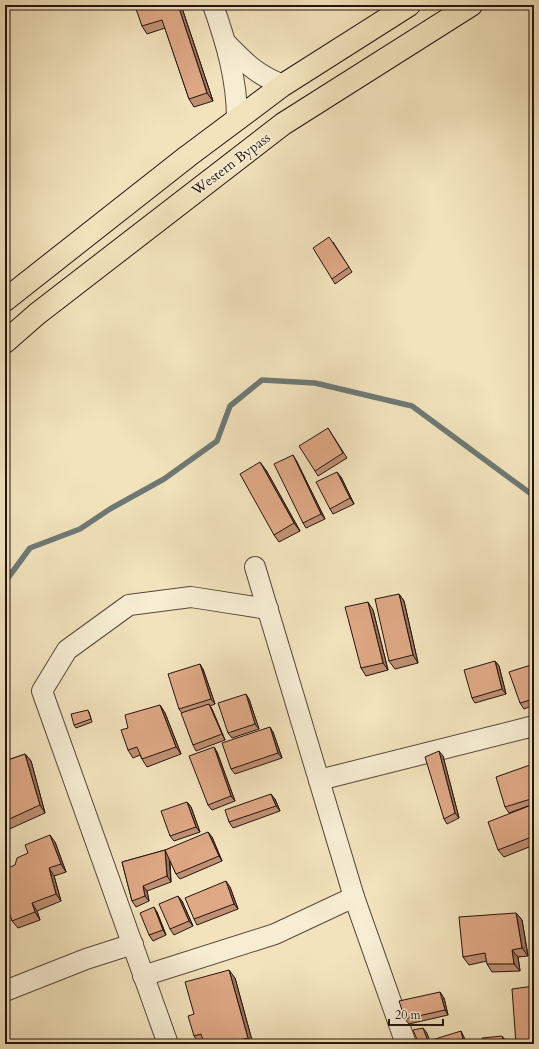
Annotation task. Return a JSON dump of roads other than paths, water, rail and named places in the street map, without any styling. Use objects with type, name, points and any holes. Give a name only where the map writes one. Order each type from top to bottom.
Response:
[{"type":"main road","points":[[5,300],[188,156],[283,85],[409,5]]},
{"type":"main road","name":"Western Bypass","points":[[5,342],[37,314],[283,124],[471,5]]},
{"type":"street","points":[[213,5],[226,43],[235,83],[237,119]]},
{"type":"street","points":[[226,43],[254,70],[264,77],[283,85]]},
{"type":"street","points":[[255,567],[354,897],[406,1044]]},
{"type":"street","points":[[168,1044],[42,690],[67,650],[129,605],[191,597],[268,610]]},
{"type":"street","points":[[319,780],[534,726]]},
{"type":"street","points":[[143,976],[274,934],[354,897]]},
{"type":"street","points":[[5,991],[86,959],[133,944]]},
{"type":"waterway","points":[[5,582],[30,548],[80,529],[110,509],[164,479],[217,441],[230,406],[262,380],[315,383],[412,406],[534,496]]}]
